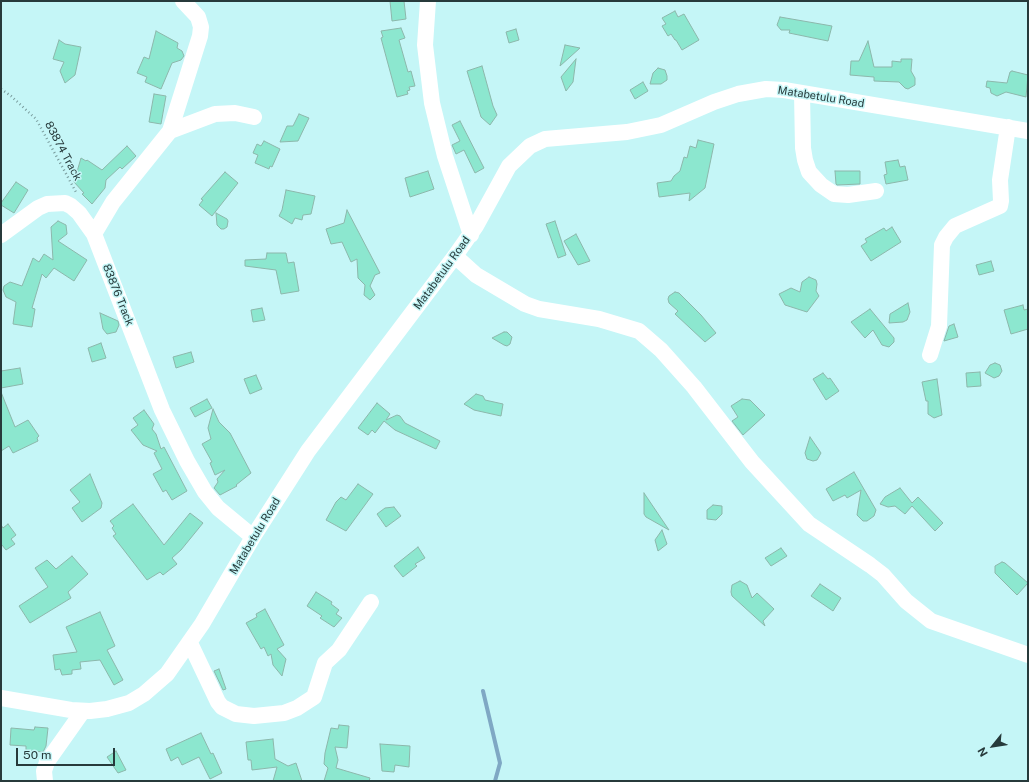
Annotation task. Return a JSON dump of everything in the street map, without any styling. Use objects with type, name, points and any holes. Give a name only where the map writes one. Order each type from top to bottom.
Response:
[{"type":"street","points":[[94,234],[113,202],[170,130],[202,27],[198,17],[183,1]]},
{"type":"street","points":[[428,1],[425,45],[432,103],[445,156],[471,234]]},
{"type":"street","name":"Matabetulu Road","points":[[1,698],[38,706],[83,711],[107,709],[129,703],[144,694],[167,674],[190,643],[253,537],[308,452],[471,234],[509,166],[530,146],[546,139],[627,132],[661,125],[714,102],[738,94],[766,89],[802,93],[1028,131]]},
{"type":"street","points":[[802,93],[804,160],[809,172],[820,185],[834,194],[848,195],[876,191]]},
{"type":"street","points":[[170,130],[215,114],[235,113],[254,118]]},
{"type":"street","points":[[930,355],[939,326],[942,245],[946,237],[955,226],[1000,206],[1002,202],[1000,180],[1008,127]]},
{"type":"street","points":[[1,235],[38,208],[47,204],[65,203],[79,213]]},
{"type":"street","name":"83876 Track","points":[[79,213],[94,234],[162,410],[187,461],[204,492],[218,508],[253,537]]},
{"type":"street","points":[[455,256],[476,275],[525,304],[539,309],[599,319],[639,331],[661,350],[694,386],[752,462],[809,524],[883,575],[906,601],[931,621],[1028,655]]},
{"type":"street","points":[[190,643],[218,702],[222,707],[236,714],[242,715],[254,716],[284,713],[297,708],[314,697],[324,663],[339,650],[371,602]]},
{"type":"street","points":[[45,781],[44,771],[47,762],[83,711]]},
{"type":"path","name":"83874 Track","points":[[1,89],[36,119],[77,194],[79,213]]},
{"type":"building","points":[[390,1],[404,1],[406,19],[392,21]]},
{"type":"building","points":[[675,11],[678,17],[684,14],[699,40],[682,50],[671,34],[668,36],[662,26],[666,24],[662,18]]},
{"type":"building","points":[[780,17],[832,26],[828,41],[789,33],[790,30],[781,30],[777,25]]},
{"type":"building","points":[[401,28],[405,38],[399,40],[408,72],[411,71],[415,86],[409,87],[410,90],[407,91],[408,94],[397,97],[381,38],[383,37],[381,31]]},
{"type":"building","points":[[516,29],[519,40],[509,43],[506,32]]},
{"type":"building","points":[[156,31],[178,43],[177,48],[182,51],[184,56],[181,60],[172,63],[161,89],[145,82],[147,77],[137,73],[144,57],[149,59]]},
{"type":"building","points":[[59,40],[65,44],[81,47],[75,75],[65,83],[60,71],[64,62],[53,59]]},
{"type":"building","points":[[868,41],[874,67],[892,67],[892,61],[901,62],[901,59],[912,59],[911,71],[915,78],[915,85],[908,89],[899,82],[874,81],[874,77],[850,75],[851,61],[859,61]]},
{"type":"building","points":[[565,45],[580,48],[560,66]]},
{"type":"building","points":[[576,59],[573,82],[566,91],[561,77]]},
{"type":"building","points":[[482,66],[497,115],[490,125],[481,117],[467,71]]},
{"type":"building","points":[[658,68],[665,70],[667,80],[661,84],[650,84],[653,73]]},
{"type":"building","points":[[1012,71],[1028,75],[1026,97],[1006,92],[997,96],[991,93],[990,88],[986,87],[987,81],[1007,83],[1010,72]]},
{"type":"building","points":[[643,82],[648,91],[635,99],[630,90]]},
{"type":"building","points":[[154,94],[166,96],[161,124],[149,122]]},
{"type":"building","points":[[299,114],[309,118],[298,141],[280,142],[287,126],[293,126]]},
{"type":"building","points":[[460,121],[484,168],[475,173],[464,150],[456,154],[452,145],[460,141],[452,125]]},
{"type":"building","points":[[698,140],[714,144],[705,188],[689,201],[690,193],[659,197],[657,183],[671,181],[680,171],[684,157],[687,158],[690,146],[696,148]]},
{"type":"building","points":[[264,141],[280,149],[272,167],[270,166],[269,169],[255,163],[258,155],[253,153],[257,144],[261,146]]},
{"type":"building","points":[[127,146],[136,156],[122,169],[120,167],[106,180],[105,188],[92,204],[82,194],[84,193],[74,182],[81,158],[86,161],[87,160],[102,170]]},
{"type":"building","points":[[898,160],[900,167],[905,166],[908,180],[886,184],[884,175],[887,174],[885,162]]},
{"type":"building","points":[[428,171],[434,189],[410,197],[405,178]]},
{"type":"building","points":[[835,171],[860,171],[860,184],[837,185]]},
{"type":"building","points":[[225,172],[238,183],[212,216],[199,205],[203,200],[201,199]]},
{"type":"building","points":[[16,182],[28,190],[14,213],[1,205],[1,203]]},
{"type":"building","points":[[286,190],[315,196],[311,214],[303,215],[302,220],[295,218],[292,224],[279,216],[282,210]]},
{"type":"building","points":[[347,210],[380,273],[375,275],[370,286],[375,295],[370,300],[364,295],[365,285],[358,278],[357,259],[351,262],[342,242],[331,244],[326,229],[344,223]]},
{"type":"building","points":[[216,213],[228,221],[227,227],[224,229],[221,229],[217,225]]},
{"type":"building","points":[[58,221],[66,225],[67,234],[58,241],[87,260],[74,281],[54,268],[46,278],[42,274],[32,308],[35,309],[32,327],[13,324],[16,302],[6,297],[3,290],[4,286],[10,282],[22,286],[33,258],[39,262],[44,254],[53,260],[51,227]]},
{"type":"building","points":[[555,221],[566,255],[558,258],[546,224]]},
{"type":"building","points":[[892,227],[901,242],[871,261],[861,246],[867,242],[865,239],[884,228],[886,231]]},
{"type":"building","points":[[576,234],[590,261],[578,265],[564,241]]},
{"type":"building","points":[[267,253],[286,253],[288,263],[294,262],[299,291],[281,294],[276,270],[245,266],[245,260],[266,259]]},
{"type":"building","points":[[991,261],[994,271],[979,275],[976,265]]},
{"type":"building","points":[[809,277],[816,280],[816,291],[819,296],[807,312],[785,305],[779,294],[791,288],[800,292],[802,282]]},
{"type":"building","points":[[675,292],[679,293],[701,315],[716,333],[705,342],[675,314],[678,311],[669,303],[668,299],[669,296]]},
{"type":"building","points":[[908,303],[910,312],[907,320],[903,322],[889,323],[890,314]]},
{"type":"building","points":[[1023,305],[1024,310],[1028,309],[1028,329],[1011,334],[1004,310]]},
{"type":"building","points":[[262,308],[265,320],[253,322],[251,310]]},
{"type":"building","points":[[870,309],[894,338],[894,342],[889,347],[882,345],[873,330],[865,338],[851,322]]},
{"type":"building","points":[[100,313],[118,321],[119,325],[116,332],[107,334],[103,329]]},
{"type":"building","points":[[954,324],[958,337],[944,341],[949,326]]},
{"type":"building","points":[[507,332],[512,337],[510,344],[507,346],[492,338]]},
{"type":"building","points":[[101,343],[106,358],[92,362],[88,348]]},
{"type":"building","points":[[191,352],[194,362],[176,368],[173,357]]},
{"type":"building","points":[[995,363],[1000,365],[1002,371],[999,376],[994,378],[985,373],[990,365]]},
{"type":"building","points":[[20,368],[23,384],[1,388],[1,371]]},
{"type":"building","points":[[980,372],[981,386],[967,387],[966,373]]},
{"type":"building","points":[[823,373],[828,379],[830,378],[839,391],[826,400],[813,379]]},
{"type":"building","points":[[256,375],[262,389],[250,394],[244,379]]},
{"type":"building","points":[[937,379],[942,415],[934,418],[928,414],[928,401],[926,401],[922,382]]},
{"type":"building","points":[[1,392],[15,427],[28,420],[39,436],[37,438],[38,441],[13,453],[9,446],[1,451]]},
{"type":"building","points":[[476,394],[483,396],[485,400],[503,404],[501,416],[474,410],[464,404]]},
{"type":"building","points":[[207,399],[212,408],[195,417],[190,408]]},
{"type":"building","points":[[742,399],[750,400],[765,415],[743,435],[732,421],[738,417],[731,406]]},
{"type":"building","points":[[377,403],[390,414],[386,420],[397,415],[400,416],[405,423],[440,441],[436,449],[395,430],[384,421],[375,433],[372,430],[368,435],[358,428]]},
{"type":"building","points":[[213,409],[219,422],[230,433],[251,473],[236,485],[237,486],[220,495],[214,488],[218,482],[217,479],[225,470],[215,475],[210,463],[212,462],[202,444],[211,439],[208,428]]},
{"type":"building","points":[[144,410],[154,424],[152,429],[156,434],[161,449],[164,447],[187,491],[172,500],[166,490],[163,492],[153,474],[162,469],[154,453],[157,451],[143,445],[131,430],[138,425],[133,418]]},
{"type":"building","points":[[810,437],[821,453],[817,460],[813,461],[807,459],[805,453]]},
{"type":"building","points":[[854,472],[876,510],[874,516],[867,521],[863,521],[857,515],[861,490],[847,498],[845,495],[833,501],[826,489]]},
{"type":"building","points":[[90,474],[102,503],[101,508],[82,522],[72,508],[80,502],[70,490]]},
{"type":"building","points":[[358,484],[373,494],[346,531],[326,520],[336,502],[341,497],[346,500]]},
{"type":"building","points":[[900,488],[912,503],[918,497],[943,523],[935,531],[912,506],[905,514],[895,506],[888,507],[880,504],[885,497]]},
{"type":"building","points":[[644,493],[669,530],[646,517],[644,514]]},
{"type":"building","points":[[133,504],[164,545],[190,513],[203,523],[181,550],[172,558],[177,564],[163,575],[160,572],[147,580],[113,536],[116,534],[112,528],[114,526],[110,521]]},
{"type":"building","points":[[713,505],[722,506],[722,514],[716,520],[707,519],[707,510]]},
{"type":"building","points":[[394,507],[401,516],[386,527],[377,514],[385,508]]},
{"type":"building","points":[[8,524],[16,535],[11,539],[15,544],[6,550],[2,545],[1,546],[1,525],[3,528]]},
{"type":"building","points":[[662,530],[667,544],[658,551],[655,540]]},
{"type":"building","points":[[418,547],[425,558],[415,564],[417,566],[403,577],[394,566]]},
{"type":"building","points":[[781,548],[787,556],[771,566],[765,558]]},
{"type":"building","points":[[72,556],[88,574],[68,592],[71,598],[30,623],[19,606],[48,587],[35,568],[47,560],[56,569]]},
{"type":"building","points":[[1002,562],[1028,583],[1017,595],[995,573],[995,566]]},
{"type":"building","points":[[740,581],[747,585],[752,598],[757,593],[774,609],[763,621],[765,626],[732,596],[732,585]]},
{"type":"building","points":[[820,584],[841,598],[833,611],[811,596]]},
{"type":"building","points":[[316,592],[332,602],[331,604],[339,610],[336,614],[342,618],[334,627],[320,618],[322,616],[307,606]]},
{"type":"building","points":[[265,609],[284,645],[277,649],[286,659],[282,676],[273,665],[271,654],[268,656],[264,647],[261,649],[246,623],[257,617],[256,614]]},
{"type":"building","points":[[100,612],[115,646],[107,650],[123,680],[114,685],[100,660],[80,662],[81,669],[72,670],[72,674],[62,675],[60,669],[55,670],[53,655],[77,652],[66,627]]},
{"type":"building","points":[[219,669],[226,689],[223,690],[214,671]]},
{"type":"building","points":[[339,725],[349,726],[347,748],[335,747],[338,760],[336,768],[370,778],[369,781],[324,781],[328,768],[324,764],[325,753],[331,728],[338,729]]},
{"type":"building","points":[[35,727],[48,728],[46,746],[43,752],[26,750],[26,746],[10,745],[11,728],[34,730]]},
{"type":"building","points":[[201,733],[211,754],[213,753],[222,773],[210,779],[199,757],[182,765],[178,757],[171,761],[166,749]]},
{"type":"building","points":[[273,739],[275,759],[288,766],[296,763],[302,781],[273,781],[277,767],[252,770],[251,760],[248,760],[246,742]]},
{"type":"building","points":[[380,744],[410,746],[409,767],[395,765],[394,772],[382,771]]},
{"type":"building","points":[[116,751],[126,770],[118,773],[107,757]]},
{"type":"waterway","points":[[483,691],[500,763],[495,781]]}]
